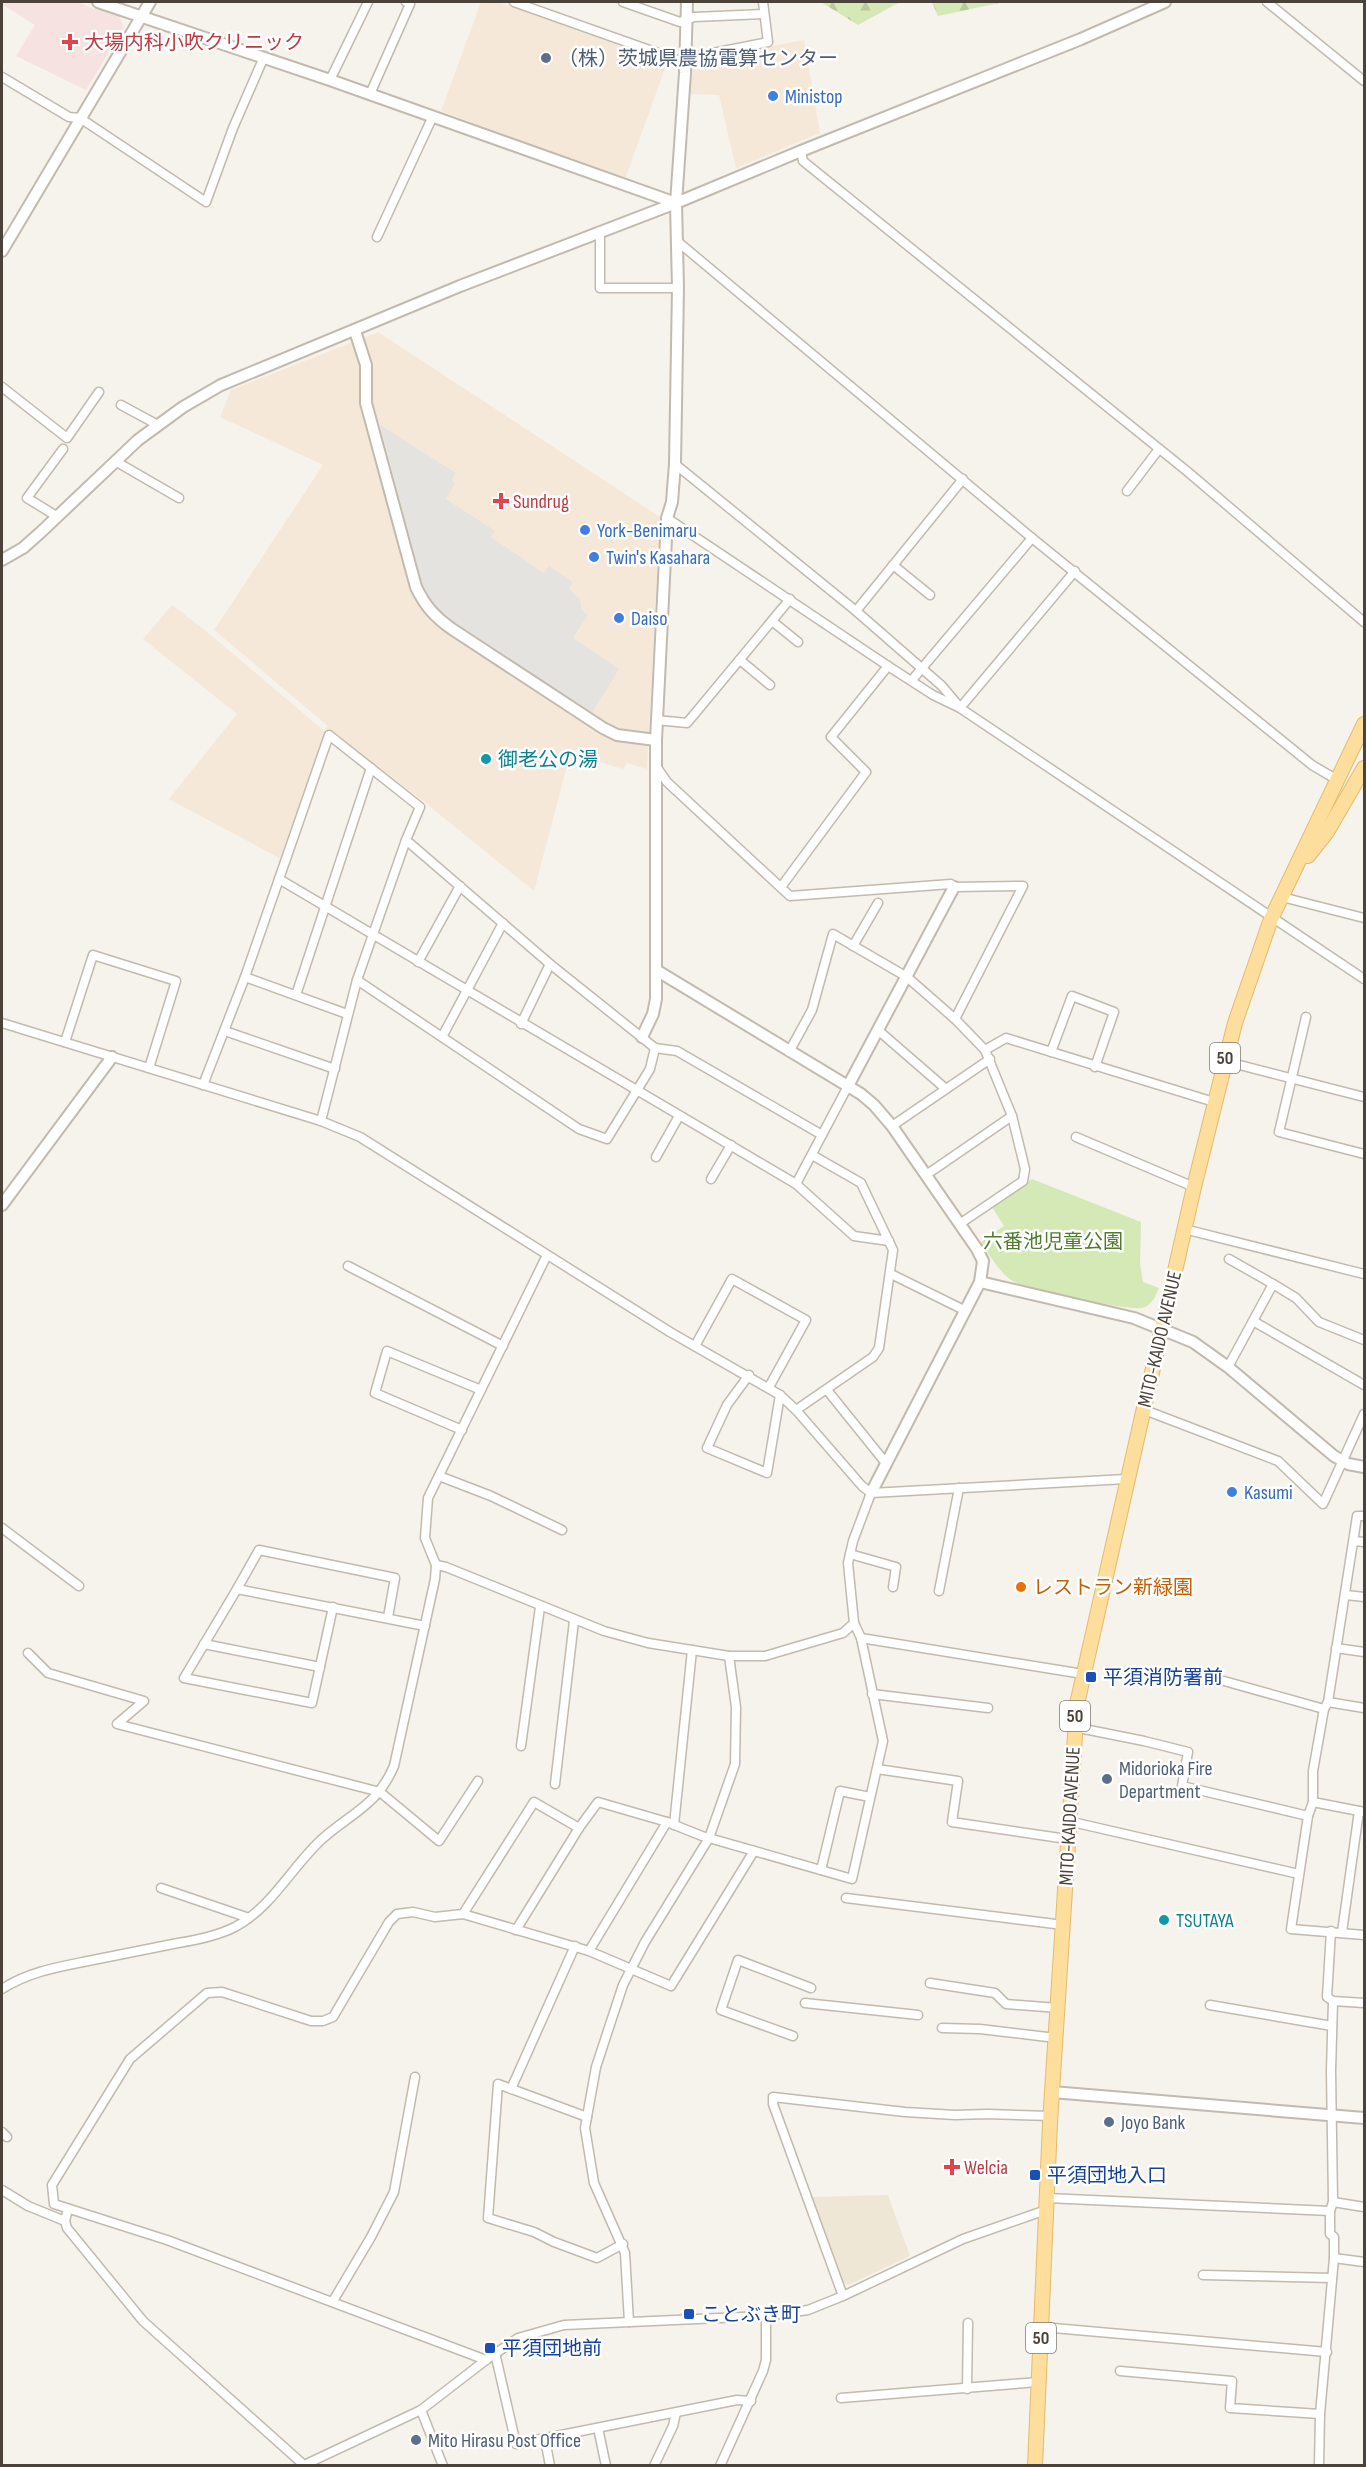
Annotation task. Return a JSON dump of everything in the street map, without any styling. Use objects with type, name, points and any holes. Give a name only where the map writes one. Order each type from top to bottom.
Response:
[{"type":"main road","name":"MITO-KAIDO AVENUE","points":[[1035,2466],[1050,2116],[1074,1727],[1083,1674],[1142,1409],[1224,1061],[1247,984],[1271,919],[1365,724]]},
{"type":"main road","name":"MITO-KAIDO AVENUE","points":[[1295,872],[1327,832],[1365,768]]},
{"type":"street","points":[[98,2],[434,116],[676,203]]},
{"type":"street","points":[[2,251],[150,2]]},
{"type":"street","points":[[330,80],[368,2]]},
{"type":"street","points":[[370,94],[410,4],[406,2]]},
{"type":"street","points":[[514,2],[538,6],[686,63]]},
{"type":"street","points":[[623,2],[680,22],[686,18],[764,14]]},
{"type":"street","points":[[642,1037],[653,1014],[656,999],[656,720],[667,518],[672,502],[675,464],[678,288],[676,203],[686,63],[687,2]]},
{"type":"street","points":[[686,63],[693,57],[768,42],[763,2]]},
{"type":"street","points":[[2,560],[23,548],[115,461],[158,425],[183,407],[229,381],[1081,39],[1164,2]]},
{"type":"street","points":[[1268,2],[1365,81]]},
{"type":"street","points":[[2,77],[69,117],[80,118],[206,202],[233,128],[264,57]]},
{"type":"street","points":[[377,237],[434,116]]},
{"type":"street","points":[[801,151],[803,161],[1159,449],[1365,622]]},
{"type":"street","points":[[600,231],[600,288],[678,288]]},
{"type":"street","points":[[677,241],[1032,538],[1312,765],[1339,780]]},
{"type":"street","points":[[355,331],[366,365],[366,403],[416,587],[422,600],[434,616],[452,629],[603,728],[617,735],[656,740]]},
{"type":"street","points":[[2,387],[67,438],[99,392]]},
{"type":"street","points":[[121,405],[158,425]]},
{"type":"street","points":[[58,516],[27,498],[63,449]]},
{"type":"street","points":[[1127,491],[1159,449]]},
{"type":"street","points":[[115,461],[179,498]]},
{"type":"street","points":[[675,464],[856,611],[942,686],[960,708]]},
{"type":"street","points":[[856,611],[963,479]]},
{"type":"street","points":[[667,518],[888,666],[933,695],[960,708],[1271,919],[1365,979]]},
{"type":"street","points":[[912,680],[1032,538]]},
{"type":"street","points":[[893,565],[930,596]]},
{"type":"street","points":[[960,708],[1075,571]]},
{"type":"street","points":[[656,720],[687,723],[790,599]]},
{"type":"street","points":[[772,621],[798,642]]},
{"type":"street","points":[[740,660],[770,685]]},
{"type":"street","points":[[781,887],[866,772],[831,736],[888,666]]},
{"type":"street","points":[[203,1084],[225,1032],[329,735],[420,807],[406,840],[357,980],[321,1121]]},
{"type":"street","points":[[656,766],[667,782],[790,896],[951,884],[954,887],[1023,886],[955,1019]]},
{"type":"street","points":[[296,995],[371,768]]},
{"type":"street","points":[[406,840],[550,964],[655,1048],[677,1051],[822,1135]]},
{"type":"street","points":[[279,879],[521,1024],[796,1184],[854,1236],[889,1241]]},
{"type":"street","points":[[418,962],[460,886]]},
{"type":"street","points":[[796,1184],[879,1032],[954,887]]},
{"type":"street","points":[[1282,897],[1365,918]]},
{"type":"street","points":[[854,946],[878,903]]},
{"type":"street","points":[[442,1037],[503,923]]},
{"type":"street","points":[[789,1052],[812,1010],[833,934],[907,977],[955,1019],[985,1050],[990,1059],[1012,1116],[1025,1169],[1023,1181],[961,1223]]},
{"type":"street","points":[[65,1042],[93,955],[176,981],[149,1068]]},
{"type":"street","points":[[521,1024],[550,964]]},
{"type":"street","points":[[516,1930],[579,1828],[598,1802],[709,1838],[852,1879],[883,1741],[861,1638],[854,1623],[848,1563],[871,1493],[885,1462],[980,1282],[983,1261],[961,1223],[892,1126],[874,1105],[848,1086],[657,970]]},
{"type":"street","points":[[245,976],[347,1014]]},
{"type":"street","points":[[357,980],[579,1129],[607,1139],[650,1069],[655,1048]]},
{"type":"street","points":[[1051,1052],[1072,996],[1114,1012],[1095,1067]]},
{"type":"street","points":[[1306,1017],[1279,1132],[1365,1154]]},
{"type":"street","points":[[2,1023],[321,1121],[360,1137],[694,1346],[780,1395],[796,1410],[862,1486],[871,1493],[1126,1479]]},
{"type":"street","points":[[225,1032],[335,1069]]},
{"type":"street","points":[[879,1032],[946,1089]]},
{"type":"street","points":[[985,1050],[1006,1038],[1095,1067],[1214,1101]]},
{"type":"street","points":[[2,1205],[112,1057]]},
{"type":"street","points":[[892,1126],[990,1059]]},
{"type":"street","points":[[1224,1061],[1365,1096]]},
{"type":"street","points":[[656,1157],[679,1116]]},
{"type":"street","points":[[926,1175],[1012,1116]]},
{"type":"street","points":[[1076,1137],[1194,1187]]},
{"type":"street","points":[[711,1179],[731,1145]]},
{"type":"street","points":[[796,1410],[873,1357],[879,1348],[893,1250],[861,1183],[812,1155]]},
{"type":"street","points":[[1184,1228],[1365,1274]]},
{"type":"street","points":[[2,1989],[28,1975],[203,1938],[234,1927],[261,1908],[319,1842],[372,1801],[380,1792],[394,1766],[436,1565],[425,1538],[428,1498],[547,1255]]},
{"type":"street","points":[[1229,1259],[1296,1298],[1319,1322],[1365,1340]]},
{"type":"street","points":[[348,1266],[503,1346]]},
{"type":"street","points":[[891,1274],[964,1310]]},
{"type":"street","points":[[694,1346],[732,1279],[806,1320],[769,1388]]},
{"type":"street","points":[[980,1282],[1134,1318],[1193,1342],[1228,1367],[1334,1456],[1348,1464],[1365,1467]]},
{"type":"street","points":[[1228,1367],[1273,1284]]},
{"type":"street","points":[[1253,1321],[1365,1384]]},
{"type":"street","points":[[462,1430],[375,1393],[387,1351],[481,1390]]},
{"type":"street","points":[[749,1376],[727,1405],[707,1448],[767,1473],[780,1395]]},
{"type":"street","points":[[827,1390],[885,1462]]},
{"type":"street","points":[[1142,1409],[1278,1461],[1323,1504],[1365,1414]]},
{"type":"street","points":[[439,1476],[491,1496],[562,1530]]},
{"type":"street","points":[[939,1591],[959,1488]]},
{"type":"street","points":[[1365,1516],[1357,1516],[1346,1594],[1313,1772],[1313,1802],[1308,1816],[1292,1929],[1365,1935]]},
{"type":"street","points":[[2,1528],[79,1586]]},
{"type":"street","points":[[1354,1541],[1365,1542]]},
{"type":"street","points":[[333,1607],[312,1703],[184,1678],[259,1550],[395,1578],[388,1617]]},
{"type":"street","points":[[850,1554],[896,1567],[893,1587]]},
{"type":"street","points":[[436,1565],[446,1567],[574,1621],[628,1638],[729,1656],[765,1656],[843,1633],[854,1623]]},
{"type":"street","points":[[237,1589],[425,1626]]},
{"type":"street","points":[[1346,1594],[1365,1597]]},
{"type":"street","points":[[521,1746],[540,1607]]},
{"type":"street","points":[[555,1784],[574,1621]]},
{"type":"street","points":[[861,1638],[1083,1674]]},
{"type":"street","points":[[204,1644],[320,1667]]},
{"type":"street","points":[[1336,1648],[1365,1653]]},
{"type":"street","points":[[589,1951],[671,1824],[692,1650]]},
{"type":"street","points":[[28,1653],[48,1673],[144,1701],[117,1724],[380,1792],[439,1840],[478,1781]]},
{"type":"street","points":[[629,2322],[623,2244],[594,2183],[586,2139],[587,2116],[596,2067],[630,1968],[709,1838],[735,1764],[736,1707],[729,1656]]},
{"type":"street","points":[[1224,1681],[1326,1705],[1365,1708]]},
{"type":"street","points":[[872,1694],[988,1708]]},
{"type":"street","points":[[1074,1727],[1188,1752],[1182,1786],[1308,1816]]},
{"type":"street","points":[[877,1769],[958,1781],[952,1822],[1067,1839]]},
{"type":"street","points":[[821,1870],[840,1791],[870,1797]]},
{"type":"street","points":[[463,1914],[534,1802],[579,1828]]},
{"type":"street","points":[[1313,1802],[1362,1812],[1342,1932]]},
{"type":"street","points":[[1068,1821],[1299,1874]]},
{"type":"street","points":[[486,2360],[167,2240],[54,2204],[52,2185],[130,2059],[207,1993],[222,1992],[311,2021],[323,2021],[333,2017],[389,1922],[397,1914],[413,1912],[435,1917],[463,1914],[575,1946],[671,1986],[754,1851]]},
{"type":"street","points":[[161,1888],[249,1918]]},
{"type":"street","points":[[846,1898],[1063,1925]]},
{"type":"street","points":[[1331,1932],[1327,1997],[1333,2001],[1365,2003]]},
{"type":"street","points":[[511,2089],[575,1946]]},
{"type":"street","points":[[793,2036],[721,2010],[738,1960],[811,1988]]},
{"type":"street","points":[[930,1983],[994,1993],[1006,2004],[1058,2008]]},
{"type":"street","points":[[1319,2466],[1320,2414],[1334,2258],[1334,2237],[1330,2234],[1330,2211],[1333,2202],[1333,2001]]},
{"type":"street","points":[[805,2003],[918,2015]]},
{"type":"street","points":[[1210,2005],[1332,2026]]},
{"type":"street","points":[[942,2028],[980,2029],[1056,2038]]},
{"type":"street","points":[[333,2301],[371,2237],[394,2192],[415,2077]]},
{"type":"street","points":[[587,2116],[498,2084],[488,2218],[534,2232],[597,2259],[623,2244]]},
{"type":"street","points":[[1052,2092],[1365,2118]]},
{"type":"street","points":[[843,2296],[773,2104],[773,2097],[925,2114],[1050,2116]]},
{"type":"street","points":[[2,2190],[28,2206],[65,2221]]},
{"type":"street","points":[[1333,2202],[1365,2207]]},
{"type":"street","points":[[68,2209],[66,2228],[143,2321],[303,2465],[421,2410],[518,2338],[564,2325],[766,2316],[808,2310],[1046,2204],[1330,2211]]},
{"type":"street","points":[[1334,2258],[1365,2262]]},
{"type":"street","points":[[1203,2275],[1332,2278]]},
{"type":"street","points":[[720,2466],[766,2360],[766,2316]]},
{"type":"street","points":[[967,2389],[968,2323]]},
{"type":"street","points":[[1042,2327],[1327,2352]]},
{"type":"street","points":[[495,2353],[516,2444],[737,2400],[750,2401]]},
{"type":"street","points":[[1120,2371],[1232,2381],[1230,2408],[1320,2414]]},
{"type":"street","points":[[841,2398],[1038,2382]]},
{"type":"street","points":[[421,2410],[443,2466]]},
{"type":"street","points":[[654,2466],[673,2426],[676,2413]]},
{"type":"street","points":[[598,2428],[606,2466]]},
{"type":"street","points":[[545,2439],[550,2466]]},
{"type":"shaded area","name":"大場内科小吹クリニック","points":[[2,2],[77,2],[97,10],[101,8],[118,14],[124,27],[86,90],[16,56],[35,25]]},
{"type":"shaded area","points":[[481,2],[498,2],[667,63],[625,179],[441,111]]},
{"type":"shaded area","points":[[804,40],[820,133],[736,168],[719,95],[691,94],[692,61]]},
{"type":"shaded area","points":[[378,332],[660,517],[647,769],[627,763],[623,769],[593,760],[576,749],[574,762],[568,762],[534,891],[329,729],[325,730],[281,859],[169,799],[237,714],[143,639],[172,605],[323,730],[328,726],[214,630],[323,465],[220,417],[231,390]]},
{"type":"shaded area","points":[[380,425],[456,473],[452,480],[455,483],[446,499],[495,531],[491,537],[544,573],[549,566],[573,582],[569,589],[580,599],[582,610],[588,615],[573,638],[619,669],[592,713],[446,617],[435,607],[422,583]]},
{"type":"shaded area","points":[[888,2195],[910,2256],[848,2285],[841,2281],[812,2197]]},
{"type":"green space","points":[[821,2],[900,2],[858,25]]},
{"type":"green space","points":[[932,2],[1004,2],[938,16]]},
{"type":"green space","name":"六番池児童公園","points":[[1032,1179],[1141,1222],[1140,1264],[1143,1282],[1159,1288],[1151,1303],[1142,1308],[1134,1308],[1060,1295],[1018,1284],[1001,1271],[981,1242],[1004,1226],[992,1207]]},
{"type":"place","name":"大場内科小吹クリニック","points":[[70,42]]},
{"type":"place","name":"（株）茨城県農協電算センター","points":[[546,58]]},
{"type":"place","name":"Ministop","points":[[773,96]]},
{"type":"place","name":"Sundrug","points":[[501,501]]},
{"type":"place","name":"York-Benimaru","points":[[585,530]]},
{"type":"place","name":"Twin's Kasahara","points":[[594,557]]},
{"type":"place","name":"Daiso","points":[[619,618]]},
{"type":"place","name":"御老公の湯","points":[[486,759]]},
{"type":"place","name":"Kasumi","points":[[1232,1492]]},
{"type":"place","name":"レストラン新緑園","points":[[1021,1587]]},
{"type":"place","name":"平須消防署前","points":[[1091,1677]]},
{"type":"place","name":"Midorioka Fire Department","points":[[1107,1779]]},
{"type":"place","name":"TSUTAYA","points":[[1164,1920]]},
{"type":"place","name":"Joyo Bank","points":[[1109,2122]]},
{"type":"place","name":"Welcia","points":[[952,2167]]},
{"type":"place","name":"平須団地入口","points":[[1035,2175]]},
{"type":"place","name":"ことぶき町","points":[[689,2314]]},
{"type":"place","name":"平須団地前","points":[[490,2348]]},
{"type":"place","name":"Mito Hirasu Post Office","points":[[416,2440]]}]
